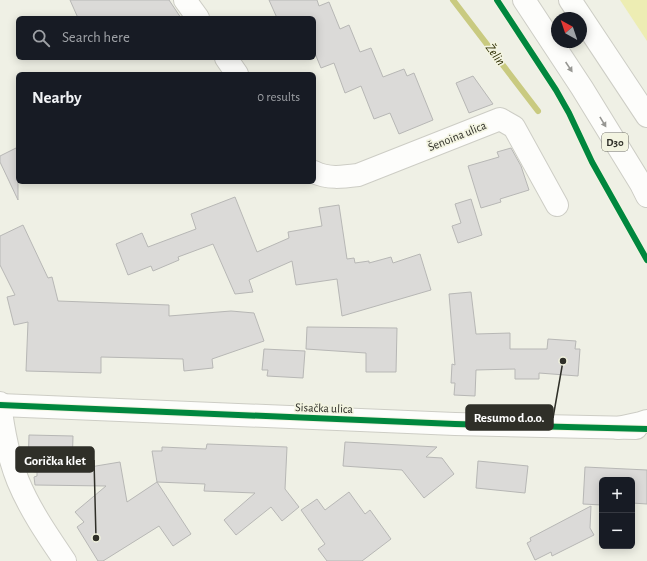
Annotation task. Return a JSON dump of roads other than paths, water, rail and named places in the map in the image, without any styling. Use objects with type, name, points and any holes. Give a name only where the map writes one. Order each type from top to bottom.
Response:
[{"type":"main road","points":[[185,0],[197,16]]},
{"type":"main road","name":"D30","points":[[524,0],[582,88],[647,196]]},
{"type":"main road","points":[[570,0],[647,116]]},
{"type":"main road","points":[[228,60],[236,72]]},
{"type":"main road","name":"Šenoina ulica","points":[[316,173],[328,176],[342,177],[358,175],[500,119],[514,127],[557,205]]},
{"type":"main road","points":[[0,404],[7,448],[18,482],[43,527],[65,561]]},
{"type":"main road","name":"Sisačka ulica","points":[[0,404],[455,424],[647,429]]},
{"type":"main road","points":[[618,428],[647,421]]},
{"type":"waterway","name":"Želin","points":[[453,0],[538,111]]},
{"type":"place","name":"Resumo d.o.o.","points":[[563,361]]},
{"type":"place","name":"Gorička klet","points":[[96,538]]}]
